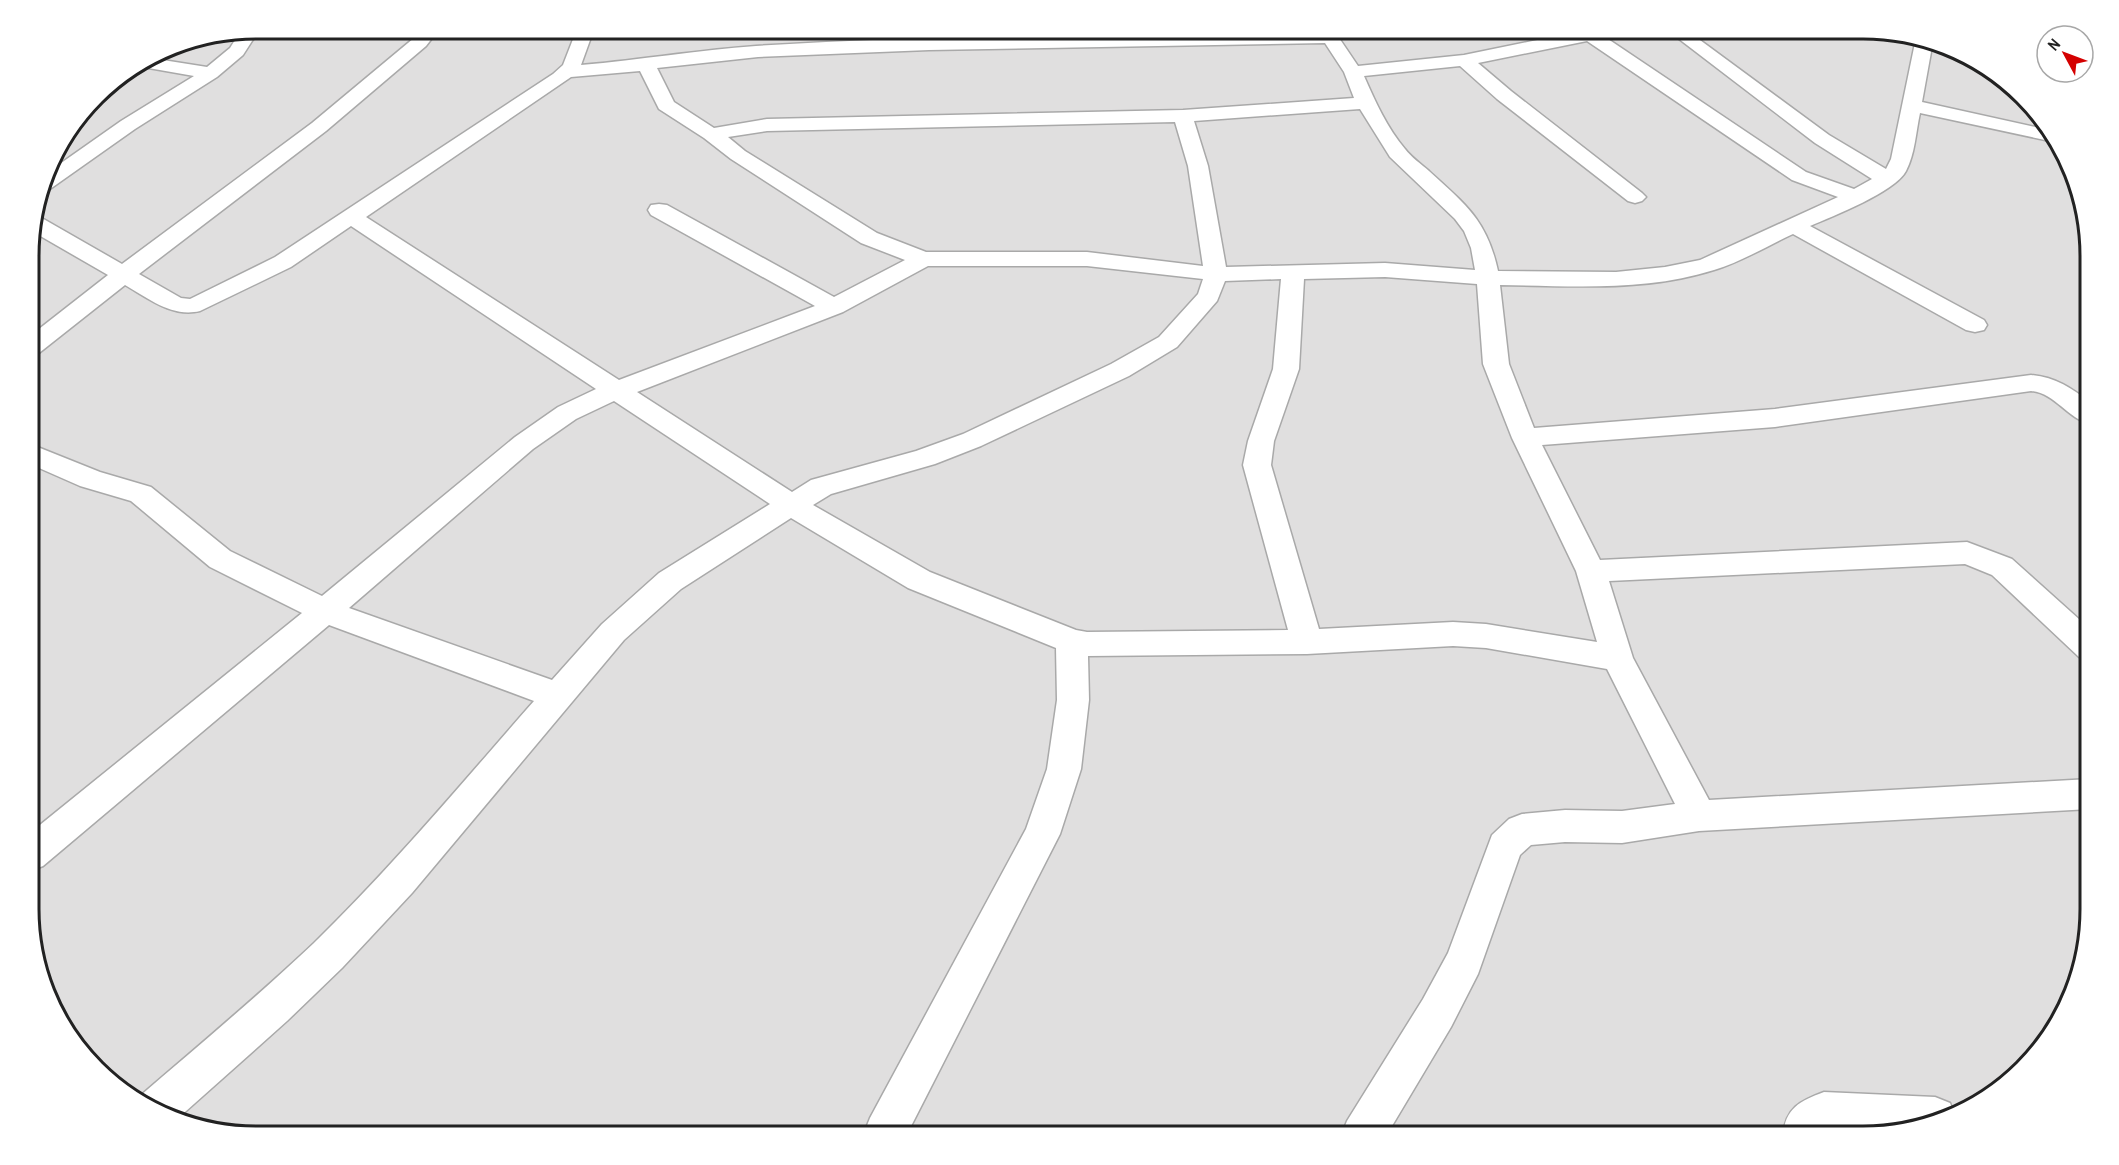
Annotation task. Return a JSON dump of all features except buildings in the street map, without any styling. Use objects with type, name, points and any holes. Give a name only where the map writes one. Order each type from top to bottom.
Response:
[{"type":"street","points":[[55,177],[128,124],[211,73],[237,51],[244,39]]},
{"type":"street","points":[[39,341],[190,222],[319,127],[383,75],[422,39]]},
{"type":"street","points":[[567,72],[580,39]]},
{"type":"street","points":[[802,39],[805,50]]},
{"type":"street","points":[[943,39],[946,43]]},
{"type":"street","points":[[41,227],[175,304],[192,306],[215,297],[283,262],[567,72],[646,65],[683,59],[805,50],[1099,39]]},
{"type":"street","points":[[1332,39],[1353,72],[1366,103],[1397,153],[1463,214],[1475,231],[1482,248],[1488,278],[1496,364],[1525,438],[1590,571],[1617,658],[1699,816]]},
{"type":"street","points":[[1353,72],[1464,60],[1556,39]]},
{"type":"street","points":[[1596,39],[1799,176],[1856,197]]},
{"type":"street","points":[[1689,39],[1822,139],[1887,179]]},
{"type":"street","points":[[646,65],[666,105],[711,134],[738,155],[869,238],[923,259],[1087,259],[1216,274],[1385,270],[1488,278],[1616,279],[1665,274],[1707,265],[1856,197],[1887,179],[1896,171],[1901,159],[1923,48]]},
{"type":"street","points":[[1464,60],[1504,96],[1635,197]]},
{"type":"street","points":[[155,64],[211,73]]},
{"type":"street","points":[[711,134],[767,125],[1183,116],[1366,103]]},
{"type":"street","points":[[1911,105],[2042,135]]},
{"type":"street","points":[[162,1105],[273,1007],[399,881],[613,632],[670,581],[806,495],[838,481],[925,458],[963,443],[1137,361],[1168,342],[1209,296],[1216,274],[1198,166],[1183,116]]},
{"type":"street","points":[[659,210],[835,307]]},
{"type":"street","points":[[352,217],[790,504],[919,580],[1072,641],[1087,644],[1307,642],[1453,634],[1486,636],[1617,658]]},
{"type":"street","points":[[1794,226],[1976,325]]},
{"type":"street","points":[[39,848],[326,611],[524,442],[582,405],[835,307],[923,259]]},
{"type":"street","points":[[1293,271],[1286,369],[1261,441],[1257,465],[1307,642]]},
{"type":"street","points":[[1525,438],[1775,418],[2031,383],[2042,383],[2052,387],[2080,408]]},
{"type":"street","points":[[39,457],[90,479],[141,494],[220,560],[326,611],[558,696]]},
{"type":"street","points":[[1590,571],[1967,553],[2002,567],[2080,639]]},
{"type":"street","points":[[891,1126],[1042,834],[1064,769],[1073,700],[1072,641]]},
{"type":"street","points":[[1368,1126],[1437,1013],[1464,961],[1505,846],[1522,830],[1565,826],[1622,827],[1699,816],[2080,795]]},
{"type":"street","points":[[1805,1126],[1810,1119],[1824,1113],[1923,1117]]},
{"type":"shaded area","points":[[242,39],[1877,39],[1919,46],[1959,61],[2006,93],[2035,124],[2058,160],[2063,173],[2073,200],[2080,242],[2080,923],[2073,965],[2058,1005],[2026,1052],[1995,1081],[1959,1104],[1946,1109],[1919,1119],[1877,1126],[242,1126],[200,1119],[160,1104],[113,1072],[84,1041],[61,1005],[56,992],[46,965],[39,923],[39,242],[46,200],[61,160],[84,124],[113,93],[160,61],[200,46]]}]
